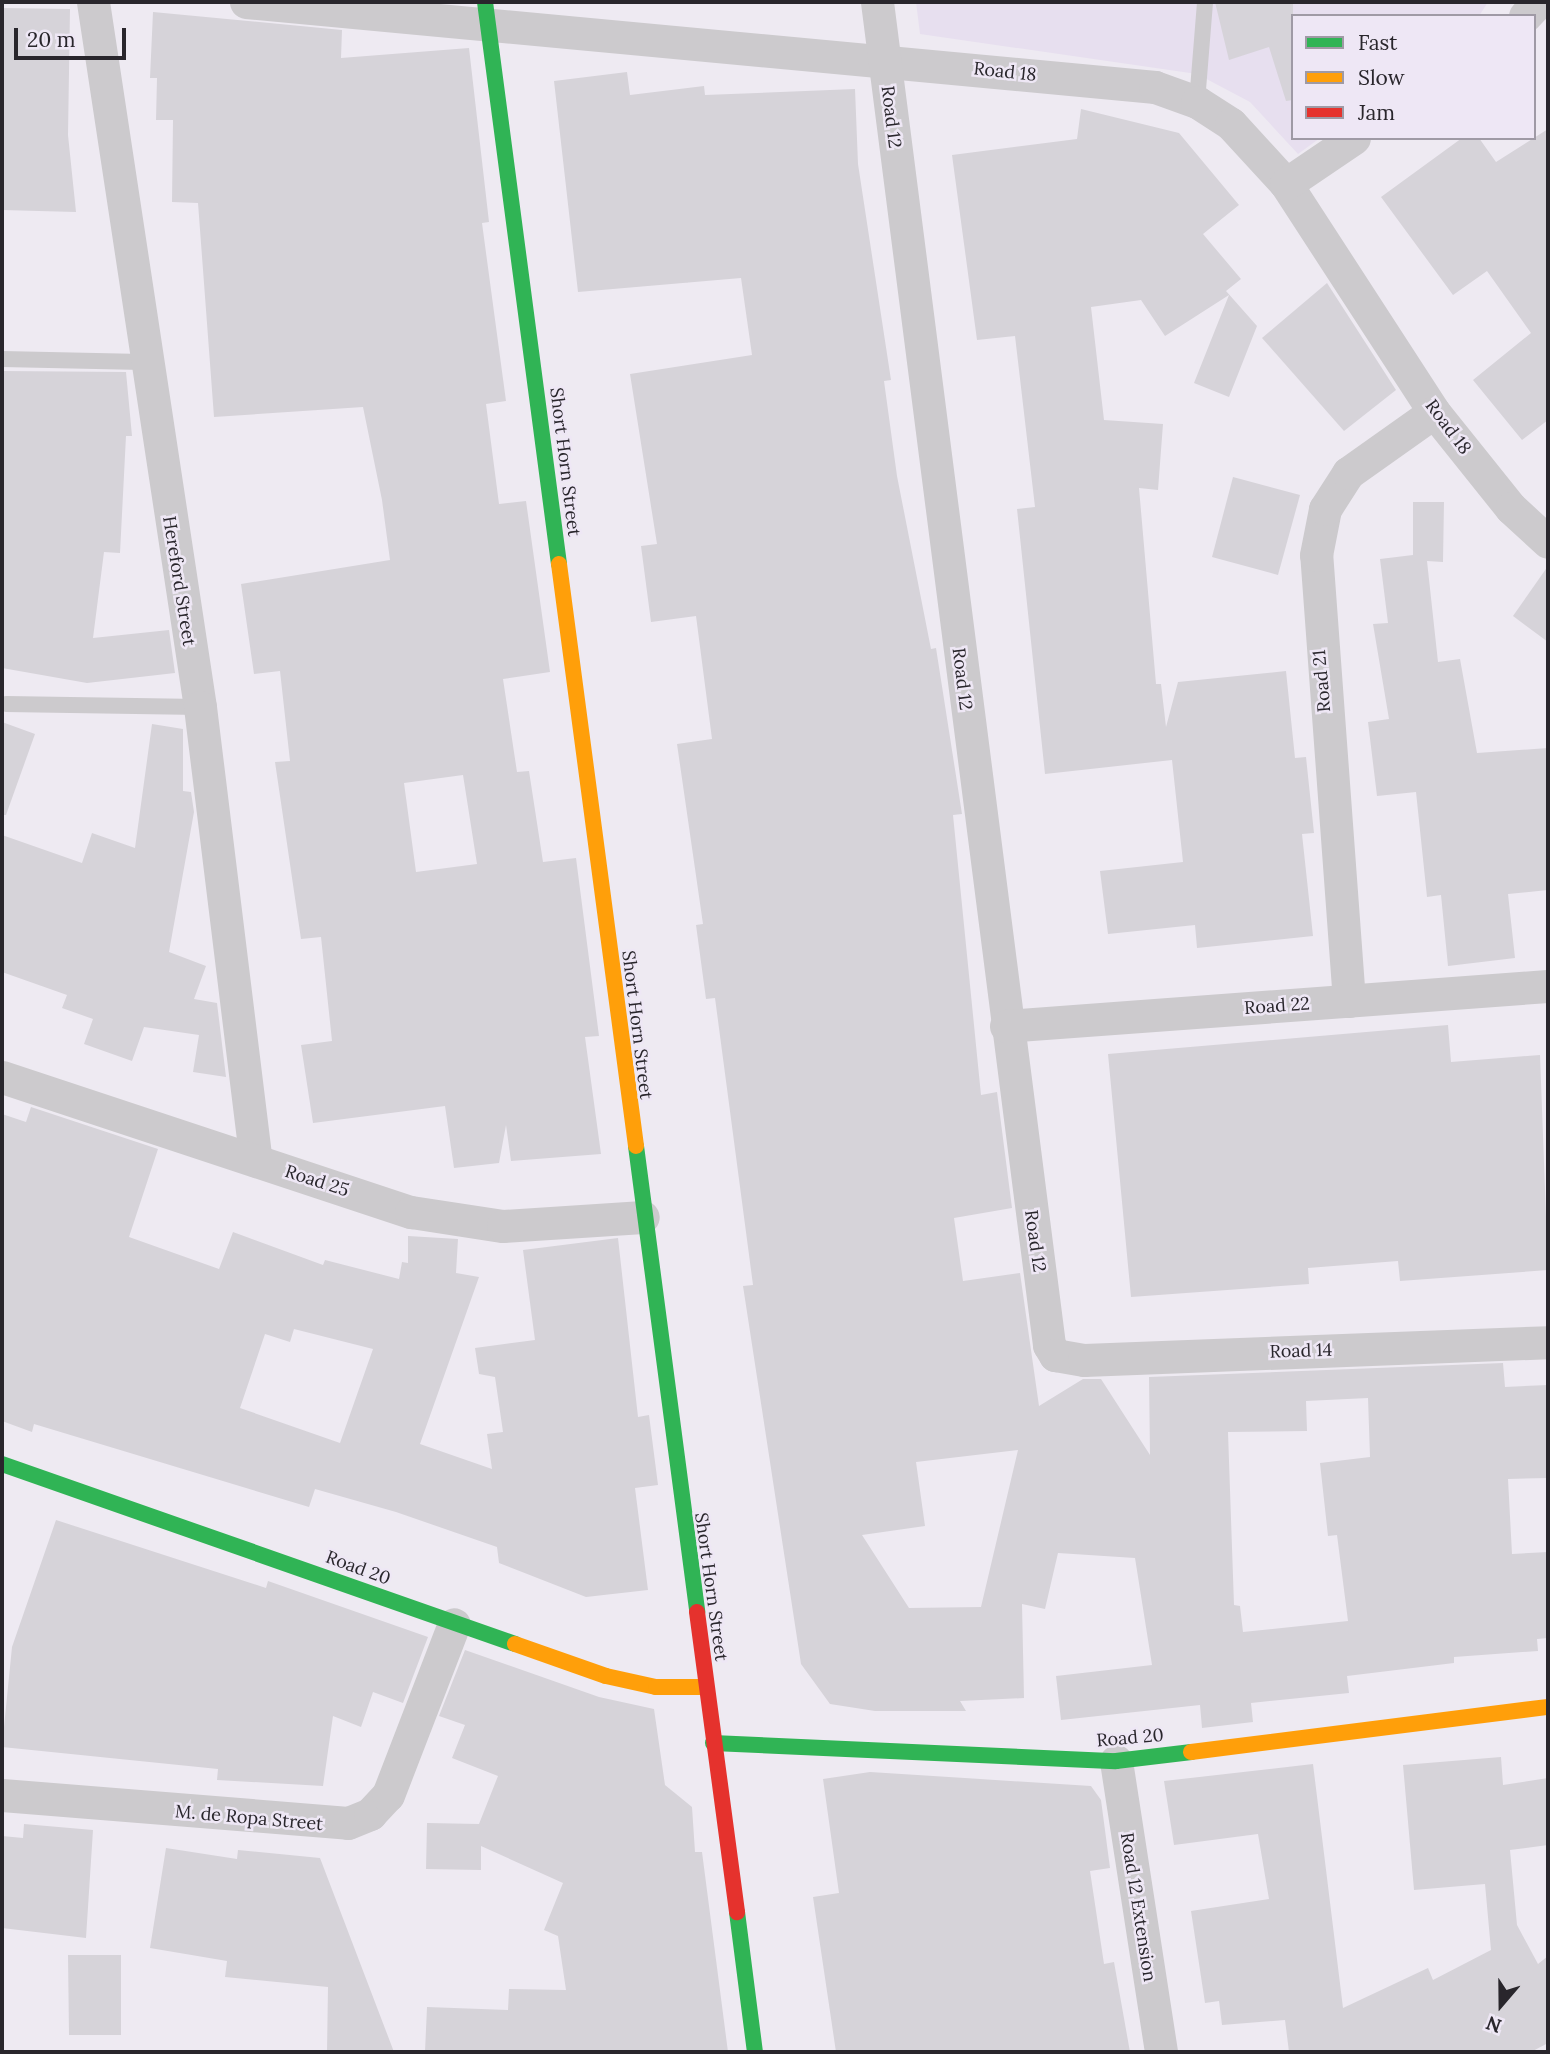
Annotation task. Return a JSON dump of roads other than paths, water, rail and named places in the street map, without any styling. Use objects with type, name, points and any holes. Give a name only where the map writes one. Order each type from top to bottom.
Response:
[{"type":"street","name":"Hereford Street","points":[[93,2],[143,362],[200,707],[256,1161]]},
{"type":"street","name":"Road 18","points":[[246,2],[487,13],[884,60],[1155,87],[1197,102],[1231,124],[1286,184],[1434,412],[1511,508],[1548,542]]},
{"type":"street","name":"Road 12","points":[[877,2],[1006,1026],[1055,1355]]},
{"type":"street","name":"Short Horn Street","points":[[487,13],[643,1217],[755,2052]]},
{"type":"street","points":[[1286,184],[1351,140]]},
{"type":"street","name":"Road 21","points":[[1349,1001],[1316,555],[1325,509],[1348,473],[1434,412]]},
{"type":"street","name":"Road 22","points":[[1006,1026],[1548,986]]},
{"type":"street","name":"Road 25","points":[[2,1077],[411,1212],[503,1226],[643,1217]]},
{"type":"street","name":"Road 14","points":[[1055,1355],[1084,1360],[1548,1342]]},
{"type":"street","name":"Road 20","points":[[2,1464],[606,1676],[656,1687],[706,1687]]},
{"type":"street","name":"M. de Ropa Street","points":[[2,1795],[348,1823],[370,1814],[388,1795],[454,1624]]},
{"type":"street","name":"Road 20","points":[[713,1743],[1116,1761],[1548,1707]]},
{"type":"street","name":"Road 12 Extension","points":[[1116,1761],[1161,2052]]},
{"type":"lane","points":[[1197,102],[1205,2]]},
{"type":"lane","points":[[2,359],[143,362]]},
{"type":"lane","points":[[6,704],[200,707]]}]
